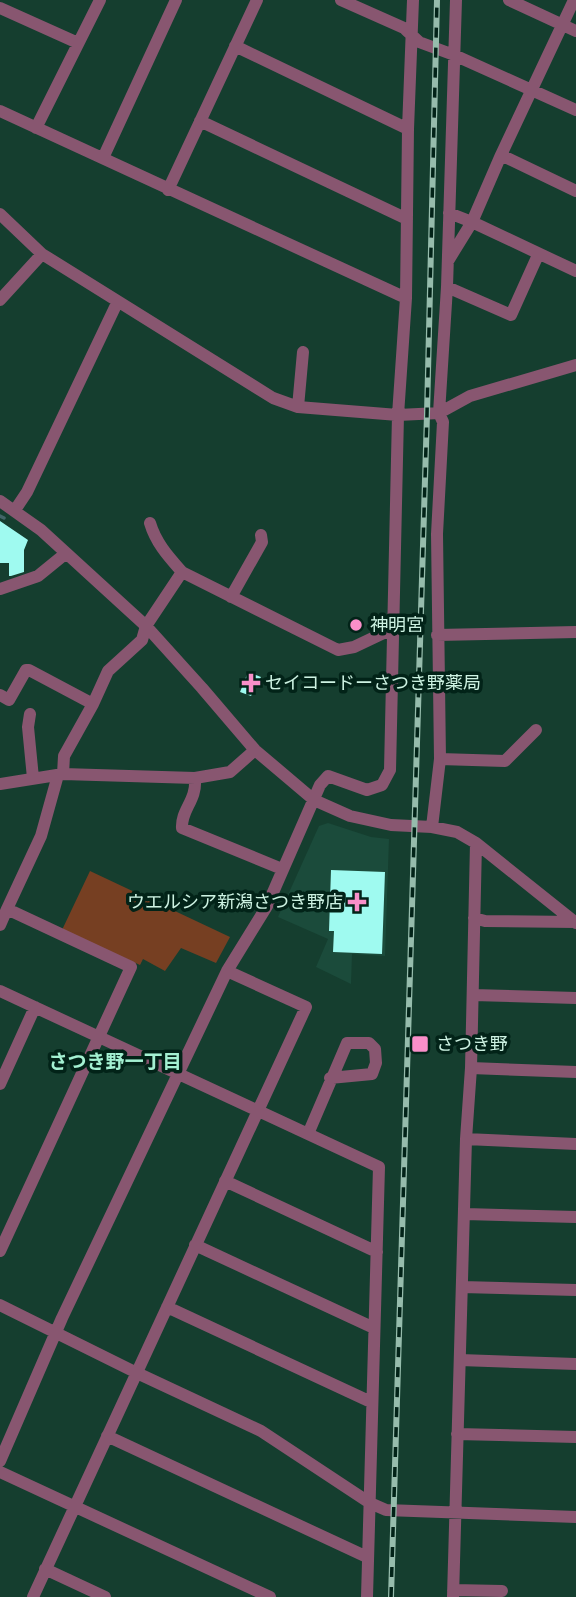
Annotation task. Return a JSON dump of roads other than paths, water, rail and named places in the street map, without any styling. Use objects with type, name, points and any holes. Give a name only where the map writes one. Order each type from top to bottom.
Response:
[{"type":"street","points":[[36,128],[100,0]]},
{"type":"street","points":[[103,158],[176,0]]},
{"type":"street","points":[[168,190],[257,0]]},
{"type":"street","points":[[341,0],[404,28],[419,42],[576,110]]},
{"type":"street","points":[[0,1461],[55,1332],[227,971],[267,906],[320,785],[328,776],[367,790],[382,785],[390,770],[398,415],[406,298],[413,0]]},
{"type":"street","points":[[432,827],[440,759],[437,534],[443,422],[439,412],[447,287],[456,0]]},
{"type":"street","points":[[509,0],[576,31]]},
{"type":"street","points":[[447,262],[472,222],[574,0]]},
{"type":"street","points":[[0,8],[78,43]]},
{"type":"street","points":[[235,46],[408,129]]},
{"type":"street","points":[[0,111],[406,298]]},
{"type":"street","points":[[200,121],[407,219]]},
{"type":"street","points":[[501,155],[576,191]]},
{"type":"street","points":[[0,214],[42,254],[117,303],[274,398],[298,407],[398,415],[439,412],[470,396],[576,365]]},
{"type":"street","points":[[449,214],[472,222],[576,271]]},
{"type":"street","points":[[0,300],[42,254]]},
{"type":"street","points":[[447,287],[511,315],[538,255]]},
{"type":"street","points":[[15,510],[27,492],[117,303]]},
{"type":"street","points":[[298,407],[303,352]]},
{"type":"street","points":[[0,501],[41,530],[146,626],[255,750],[314,800],[350,816],[391,825],[432,827],[457,832],[476,843],[576,922]]},
{"type":"street","points":[[150,523],[162,550],[182,572],[338,650],[354,648],[394,628]]},
{"type":"street","points":[[231,597],[262,542],[261,534]]},
{"type":"street","points":[[0,589],[38,576],[65,554]]},
{"type":"street","points":[[0,925],[41,836],[64,757],[108,671],[142,640],[146,626],[182,572]]},
{"type":"street","points":[[437,635],[576,632]]},
{"type":"street","points":[[0,695],[9,699],[26,670],[29,670],[93,704]]},
{"type":"street","points":[[30,714],[28,727],[33,778]]},
{"type":"street","points":[[440,759],[505,761],[536,730]]},
{"type":"street","points":[[0,784],[60,775],[195,778],[230,772],[255,750]]},
{"type":"street","points":[[195,778],[196,790],[182,821],[182,828],[282,869]]},
{"type":"street","points":[[476,843],[453,1594],[502,1591]]},
{"type":"street","points":[[0,1251],[131,967],[7,909]]},
{"type":"street","points":[[474,918],[485,921],[576,922]]},
{"type":"street","points":[[33,1597],[306,1007],[227,971]]},
{"type":"street","points":[[0,991],[379,1167],[367,1597]]},
{"type":"street","points":[[472,995],[576,998]]},
{"type":"street","points":[[0,1084],[35,1007]]},
{"type":"street","points":[[471,1068],[576,1072]]},
{"type":"street","points":[[308,1134],[330,1078]]},
{"type":"street","points":[[466,1139],[576,1144]]},
{"type":"street","points":[[225,1181],[377,1252]]},
{"type":"street","points":[[465,1214],[576,1217]]},
{"type":"street","points":[[195,1245],[374,1328]]},
{"type":"street","points":[[462,1287],[576,1290]]},
{"type":"street","points":[[0,1305],[136,1373],[261,1430],[370,1503],[386,1510],[576,1517]]},
{"type":"street","points":[[167,1307],[371,1402]]},
{"type":"street","points":[[460,1360],[576,1363]]},
{"type":"street","points":[[457,1434],[576,1437]]},
{"type":"street","points":[[107,1436],[367,1557]]},
{"type":"street","points":[[0,1472],[270,1597]]},
{"type":"street","points":[[45,1569],[105,1597]]},
{"type":"waterway","points":[[0,516],[4,518]]},
{"type":"railway","points":[[391,1597],[437,0]]},
{"type":"place","name":"神明宮","points":[[356,625]]},
{"type":"place","name":"セイコードーさつき野薬局","points":[[251,683]]},
{"type":"place","name":"ウエルシア新潟さつき野店","points":[[357,902]]},
{"type":"place","name":"さつき野","points":[[420,1044]]},
{"type":"district","name":"さつき野一丁目","points":[[115,1061]]}]
